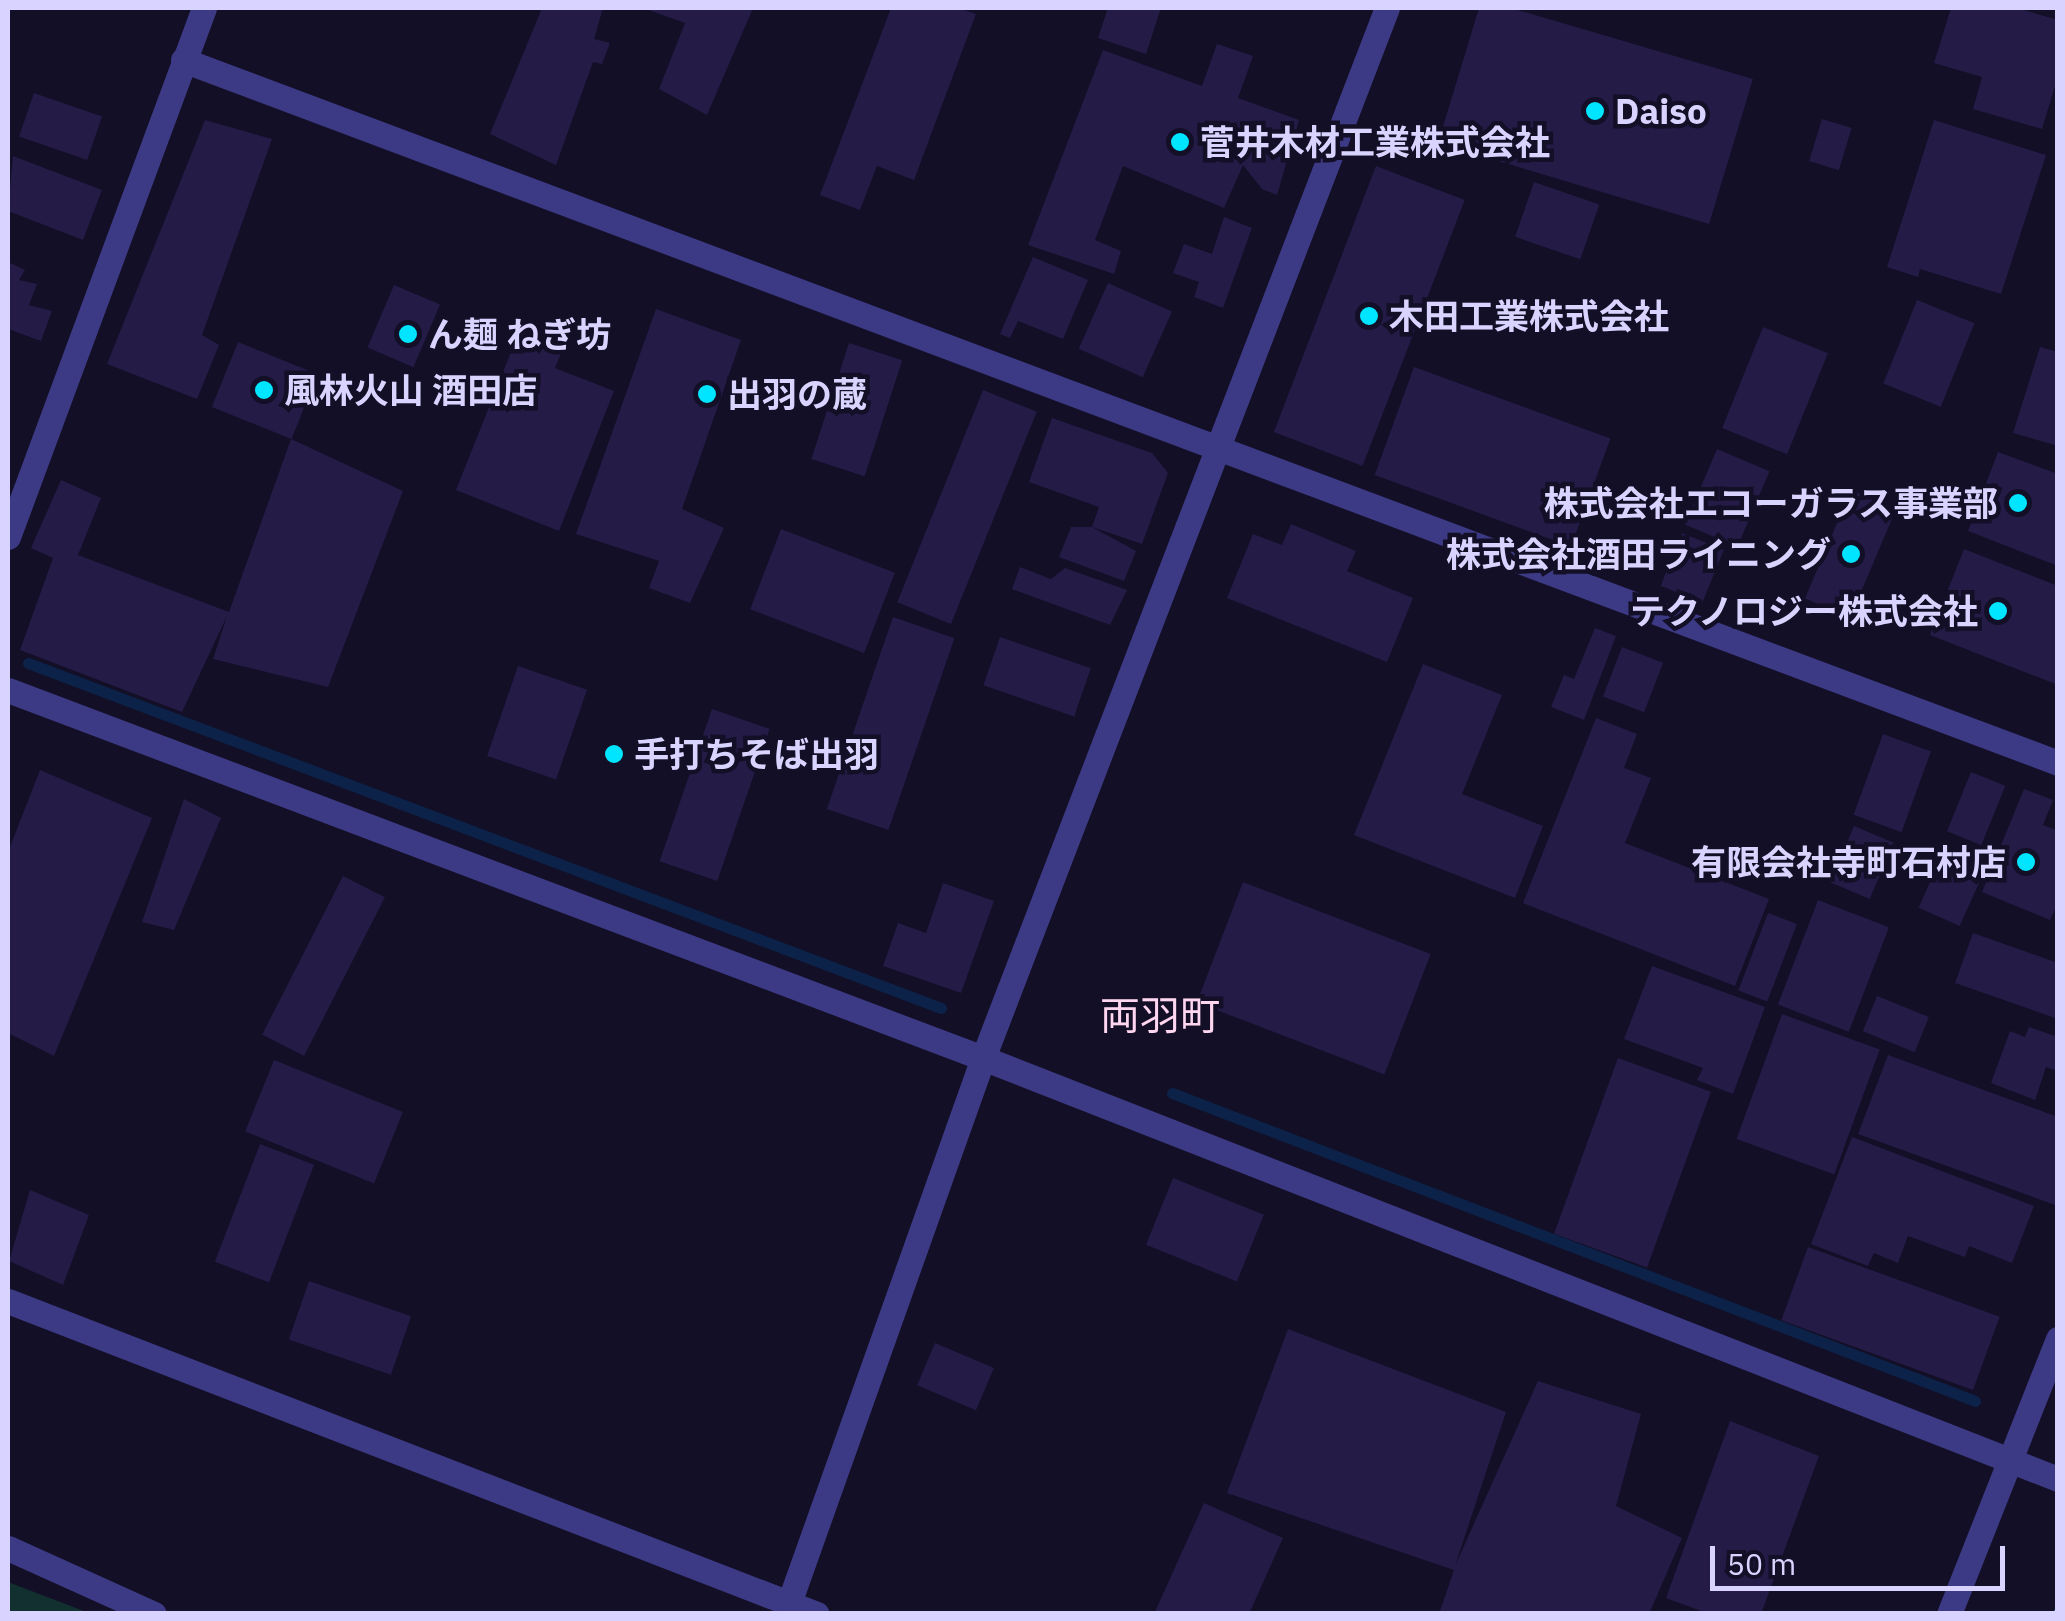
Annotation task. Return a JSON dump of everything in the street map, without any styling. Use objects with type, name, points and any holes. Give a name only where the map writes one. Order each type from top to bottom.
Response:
[{"type":"street","points":[[8,537],[204,8]]},
{"type":"street","points":[[790,1603],[984,1058],[1386,8]]},
{"type":"street","points":[[183,60],[1216,450],[2058,762]]},
{"type":"street","points":[[8,690],[984,1058],[2058,1479]]},
{"type":"street","points":[[8,1301],[817,1614]]},
{"type":"street","points":[[1948,1614],[2058,1339]]},
{"type":"street","points":[[8,1548],[154,1614]]},
{"type":"green space","points":[[8,1582],[89,1613],[8,1613]]},
{"type":"building","points":[[542,8],[603,8],[594,39],[610,43],[602,64],[593,62],[556,165],[490,134]]},
{"type":"building","points":[[643,8],[753,8],[707,115],[659,89],[685,23]]},
{"type":"building","points":[[891,8],[958,8],[976,14],[914,180],[877,166],[860,210],[820,195]]},
{"type":"building","points":[[1108,8],[1161,8],[1146,54],[1098,38]]},
{"type":"building","name":"Daiso","points":[[1479,8],[1511,8],[1753,79],[1709,224],[1438,143]]},
{"type":"building","points":[[1951,8],[2017,8],[2058,20],[2058,76],[2042,129],[1973,109],[1982,77],[1934,63]]},
{"type":"building","name":"菅井木材工業株式会社","points":[[1217,44],[1253,56],[1238,98],[1299,120],[1277,195],[1262,189],[1243,165],[1224,208],[1123,166],[1095,240],[1121,251],[1114,274],[1028,245],[1103,50],[1202,86]]},
{"type":"building","points":[[34,93],[102,116],[87,160],[19,136]]},
{"type":"building","points":[[1822,119],[1852,128],[1839,170],[1809,161]]},
{"type":"building","points":[[205,120],[272,139],[202,335],[219,345],[197,399],[107,364]]},
{"type":"building","points":[[1934,120],[2046,155],[2001,294],[1920,269],[1918,277],[1887,267]]},
{"type":"building","points":[[13,156],[102,190],[83,240],[8,211]]},
{"type":"building","name":"木田工業株式会社","points":[[1376,166],[1465,200],[1363,466],[1274,432]]},
{"type":"building","points":[[1534,182],[1599,204],[1580,259],[1515,237]]},
{"type":"building","points":[[1224,217],[1252,228],[1223,308],[1194,297],[1199,282],[1173,273],[1184,244],[1212,254]]},
{"type":"building","points":[[1033,257],[1088,280],[1063,339],[1018,321],[1010,338],[1000,334]]},
{"type":"building","points":[[8,262],[25,270],[19,280],[37,284],[29,305],[52,311],[41,341],[8,329]]},
{"type":"building","points":[[1108,283],[1172,311],[1143,377],[1079,349]]},
{"type":"building","points":[[394,285],[440,305],[413,367],[367,348]]},
{"type":"building","points":[[1917,300],[1974,323],[1941,407],[1883,383]]},
{"type":"building","points":[[656,309],[741,340],[682,509],[724,528],[690,603],[649,588],[659,561],[576,534]]},
{"type":"building","points":[[1763,327],[1828,353],[1787,454],[1722,428]]},
{"type":"building","points":[[519,332],[563,348],[555,368],[614,391],[559,531],[456,490]]},
{"type":"building","name":"風林火山 酒田店","points":[[238,342],[318,374],[292,439],[212,407]]},
{"type":"building","points":[[849,343],[902,360],[865,476],[811,459]]},
{"type":"building","points":[[2040,347],[2058,352],[2058,446],[2013,433]]},
{"type":"building","points":[[1414,367],[1610,438],[1571,547],[1375,475]]},
{"type":"building","points":[[983,390],[1037,412],[951,624],[897,602]]},
{"type":"building","points":[[1052,418],[1152,453],[1168,473],[1142,544],[1092,527],[1099,507],[1029,482]]},
{"type":"building","points":[[291,439],[403,491],[328,687],[213,659],[227,616],[182,712],[20,650],[53,558],[31,548],[61,480],[101,498],[78,555],[229,612]]},
{"type":"building","points":[[1717,449],[1769,471],[1737,547],[1685,524]]},
{"type":"building","name":"株式会社エコーガラス事業部","points":[[1998,452],[2058,474],[2058,566],[1968,531]]},
{"type":"building","name":"株式会社酒田ライニング","points":[[1851,490],[1896,509],[1850,618],[1805,599]]},
{"type":"building","points":[[1291,524],[1356,551],[1347,571],[1413,598],[1387,662],[1227,598],[1253,534],[1282,545]]},
{"type":"building","points":[[1071,527],[1092,527],[1136,551],[1124,581],[1059,557]]},
{"type":"building","points":[[781,529],[895,573],[864,653],[750,609]]},
{"type":"building","points":[[1682,533],[1724,550],[1702,603],[1661,586]]},
{"type":"building","name":"テクノロジー株式会社","points":[[1964,549],[2058,586],[2058,685],[1930,635]]},
{"type":"building","points":[[1020,567],[1051,579],[1065,568],[1127,590],[1110,625],[1012,589]]},
{"type":"building","points":[[893,617],[954,638],[888,830],[827,809]]},
{"type":"building","points":[[1595,628],[1616,636],[1584,720],[1551,707],[1564,675],[1574,679]]},
{"type":"building","points":[[1000,637],[1091,668],[1074,716],[983,685]]},
{"type":"building","points":[[1622,647],[1663,663],[1644,712],[1603,696]]},
{"type":"building","points":[[1423,664],[1502,695],[1462,794],[1543,826],[1515,898],[1354,835]]},
{"type":"building","points":[[518,666],[587,690],[556,780],[487,756]]},
{"type":"building","points":[[712,709],[770,729],[717,881],[660,861]]},
{"type":"building","points":[[1596,718],[1637,734],[1624,768],[1651,778],[1625,843],[1769,899],[1735,986],[1523,903]]},
{"type":"building","points":[[1883,734],[1931,751],[1902,832],[1854,815]]},
{"type":"building","points":[[40,770],[152,818],[54,1056],[8,1033],[8,852]]},
{"type":"building","points":[[1971,772],[2005,786],[1981,845],[1947,831]]},
{"type":"building","name":"有限会社寺町石村店","points":[[2024,789],[2053,800],[2043,825],[2058,831],[2058,902],[2050,920],[1982,892]]},
{"type":"building","points":[[184,799],[221,818],[174,930],[142,922]]},
{"type":"building","points":[[1854,826],[1894,843],[1870,899],[1830,882]]},
{"type":"building","points":[[1943,853],[1984,871],[1960,926],[1919,908]]},
{"type":"building","points":[[343,876],[385,897],[304,1056],[262,1035]]},
{"type":"building","points":[[1243,882],[1431,954],[1384,1074],[1197,1002]]},
{"type":"building","points":[[943,883],[994,901],[961,993],[883,966],[898,923],[926,933]]},
{"type":"building","points":[[1818,900],[1889,927],[1849,1032],[1778,1005]]},
{"type":"building","points":[[1768,913],[1797,924],[1767,1002],[1738,990]]},
{"type":"building","points":[[1973,933],[2058,963],[2058,1019],[1955,983]]},
{"type":"building","points":[[1652,966],[1765,1007],[1733,1094],[1697,1080],[1703,1068],[1624,1039]]},
{"type":"building","points":[[1877,996],[1929,1017],[1915,1052],[1863,1031]]},
{"type":"building","points":[[1782,1014],[1880,1050],[1834,1175],[1737,1139]]},
{"type":"building","points":[[2029,1027],[2058,1037],[2058,1071],[2046,1067],[2035,1100],[1991,1083],[2010,1031],[2025,1037]]},
{"type":"building","points":[[1888,1055],[2058,1117],[2058,1206],[1858,1134]]},
{"type":"building","points":[[1618,1058],[1711,1092],[1647,1268],[1554,1234]]},
{"type":"building","points":[[274,1060],[403,1112],[374,1183],[245,1131]]},
{"type":"building","points":[[1852,1137],[2034,1206],[2012,1263],[1969,1246],[1965,1257],[1908,1236],[1898,1263],[1874,1253],[1868,1266],[1811,1244]]},
{"type":"building","points":[[260,1144],[314,1165],[269,1282],[215,1262]]},
{"type":"building","points":[[1173,1178],[1264,1215],[1237,1281],[1146,1245]]},
{"type":"building","points":[[30,1190],[89,1215],[63,1285],[9,1261]]},
{"type":"building","points":[[1808,1247],[2000,1317],[1973,1390],[1781,1320]]},
{"type":"building","points":[[309,1281],[411,1316],[391,1375],[289,1340]]},
{"type":"building","points":[[1288,1329],[1506,1412],[1455,1566],[1538,1381],[1641,1414],[1616,1506],[1682,1538],[1649,1614],[1439,1614],[1454,1570],[1227,1493]]},
{"type":"building","points":[[935,1343],[994,1368],[976,1410],[917,1385]]},
{"type":"building","points":[[1730,1421],[1819,1456],[1761,1614],[1709,1614],[1666,1598]]},
{"type":"building","points":[[1204,1503],[1283,1538],[1249,1614],[1154,1614]]},
{"type":"waterway","points":[[28,663],[941,1008]]},
{"type":"waterway","points":[[1172,1093],[1975,1401]]},
{"type":"place","name":"Daiso","points":[[1595,111]]},
{"type":"place","name":"菅井木材工業株式会社","points":[[1180,142]]},
{"type":"place","name":"木田工業株式会社","points":[[1369,316]]},
{"type":"place","name":"ん麺 ねぎ坊","points":[[408,334]]},
{"type":"place","name":"風林火山 酒田店","points":[[264,390]]},
{"type":"place","name":"出羽の蔵","points":[[707,394]]},
{"type":"place","name":"株式会社エコーガラス事業部","points":[[2018,503]]},
{"type":"place","name":"株式会社酒田ライニング","points":[[1851,554]]},
{"type":"place","name":"テクノロジー株式会社","points":[[1998,611]]},
{"type":"place","name":"手打ちそば出羽","points":[[614,754]]},
{"type":"place","name":"有限会社寺町石村店","points":[[2026,862]]},
{"type":"district","name":"両羽町","points":[[1160,1015]]}]
